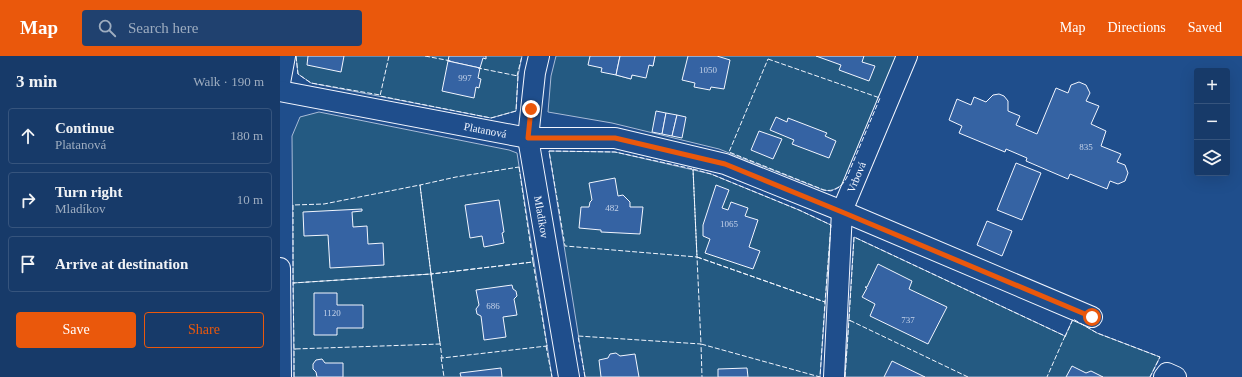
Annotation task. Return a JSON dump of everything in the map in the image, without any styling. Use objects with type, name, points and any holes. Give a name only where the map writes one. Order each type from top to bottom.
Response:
[{"type":"street","points":[[280,83],[285,56]]},
{"type":"street","name":"Mladíkov","points":[[539,56],[535,73],[528,138],[568,377]]},
{"type":"street","name":"Vrbová","points":[[834,377],[842,212],[907,56]]},
{"type":"street","name":"Platanová","points":[[280,91],[528,138],[615,138],[725,164],[1092,317]]},
{"type":"street","points":[[280,268],[281,377]]},
{"type":"street","points":[[1164,377],[1167,373],[1176,377]]},
{"type":"shaded area","points":[[296,56],[522,56],[518,76],[516,111],[491,118],[311,83],[298,74]]},
{"type":"shaded area","points":[[556,56],[620,56],[616,75],[631,79],[632,75],[649,65],[653,66],[655,56],[897,56],[842,185],[831,191],[823,190],[719,149],[612,123],[548,112],[551,76]]},
{"type":"shaded area","points":[[319,112],[509,150],[517,153],[552,377],[294,377],[292,136],[300,117]]},
{"type":"shaded area","points":[[549,151],[615,152],[711,174],[799,210],[831,225],[820,377],[585,377]]},
{"type":"shaded area","points":[[854,237],[1065,336],[1073,319],[1097,333],[1160,357],[1150,377],[845,377]]},
{"type":"building","points":[[308,56],[344,56],[341,72],[307,65]]},
{"type":"building","points":[[449,56],[486,56],[486,59],[483,58],[480,68],[448,61]]},
{"type":"building","points":[[590,56],[620,56],[616,75],[601,72],[602,68],[588,65]]},
{"type":"building","points":[[620,56],[655,56],[653,66],[649,65],[646,78],[632,75],[631,79],[616,75]]},
{"type":"building","points":[[688,56],[717,56],[730,60],[724,89],[711,87],[710,90],[694,87],[695,83],[682,80]]},
{"type":"building","points":[[816,56],[864,56],[862,62],[875,66],[869,81],[839,70],[841,65]]},
{"type":"building","points":[[448,61],[480,68],[478,78],[481,79],[479,88],[476,87],[474,98],[442,91]]},
{"type":"building","points":[[1079,82],[1086,85],[1090,93],[1086,101],[1099,106],[1091,124],[1106,131],[1101,146],[1121,154],[1117,162],[1125,165],[1128,173],[1125,181],[1118,184],[1110,181],[1107,189],[1070,174],[1068,179],[1026,161],[1027,158],[1006,149],[1005,152],[959,133],[962,126],[949,120],[957,99],[971,105],[974,97],[986,102],[993,95],[999,94],[1004,96],[1008,101],[1008,111],[1020,116],[1016,125],[1037,134],[1056,88],[1068,93],[1071,85]]},
{"type":"building","points":[[656,111],[666,113],[662,134],[652,132]]},
{"type":"building","points":[[666,113],[677,115],[672,136],[662,134]]},
{"type":"building","points":[[677,115],[686,117],[682,138],[672,136]]},
{"type":"building","points":[[776,117],[787,122],[788,118],[827,133],[825,136],[836,141],[829,158],[792,144],[794,140],[770,130]]},
{"type":"building","points":[[759,131],[782,139],[773,159],[751,150]]},
{"type":"building","points":[[1016,163],[1041,173],[1022,220],[997,210]]},
{"type":"building","points":[[615,178],[618,196],[623,195],[630,202],[630,207],[643,207],[640,234],[601,232],[601,230],[579,228],[581,207],[589,207],[592,200],[589,183]]},
{"type":"building","points":[[716,185],[729,190],[722,208],[728,210],[731,202],[748,208],[745,216],[758,220],[749,247],[760,251],[753,269],[705,253],[710,239],[703,236],[703,225]]},
{"type":"building","points":[[499,200],[504,232],[502,233],[504,243],[484,247],[482,236],[470,238],[465,205]]},
{"type":"building","points":[[362,209],[362,211],[352,212],[353,227],[367,226],[368,244],[383,243],[384,265],[330,268],[328,235],[304,236],[303,212]]},
{"type":"building","points":[[987,221],[1012,231],[1002,256],[977,245]]},
{"type":"building","points":[[878,264],[912,281],[909,289],[947,307],[928,344],[870,316],[875,304],[862,297],[867,288],[865,287],[867,287]]},
{"type":"building","points":[[512,285],[517,296],[514,299],[517,315],[503,317],[506,337],[484,340],[481,316],[477,314],[476,309],[479,305],[476,290]]},
{"type":"building","points":[[314,293],[337,293],[337,305],[363,305],[363,328],[337,328],[337,335],[314,335]]},
{"type":"building","points":[[616,353],[620,356],[635,354],[639,377],[601,377],[599,360],[608,358],[610,354]]},
{"type":"building","points":[[322,359],[325,363],[343,363],[343,377],[317,377],[316,372],[313,369],[313,364],[316,360]]},
{"type":"building","points":[[892,361],[925,377],[884,377]]},
{"type":"building","points":[[1072,366],[1086,373],[1091,371],[1103,377],[1066,377]]},
{"type":"building","points":[[501,368],[502,377],[461,377],[460,373]]},
{"type":"building","points":[[747,368],[748,377],[718,377],[718,369]]},
{"type":"fence","points":[[296,56],[298,74],[311,83],[380,95]]},
{"type":"fence","points":[[389,56],[380,96],[491,118],[516,111],[518,76],[478,68]]},
{"type":"fence","points":[[425,56],[451,61]]},
{"type":"fence","points":[[517,76],[522,56]]},
{"type":"fence","points":[[768,59],[880,98],[847,177],[843,184],[838,188],[824,190],[729,152],[768,59]]},
{"type":"fence","points":[[549,151],[615,152],[693,169],[697,257],[565,246],[549,151]]},
{"type":"fence","points":[[519,167],[533,262],[431,274],[420,185],[456,177],[519,167]]},
{"type":"fence","points":[[693,169],[711,174],[799,210],[831,225],[825,302],[697,257],[693,169]]},
{"type":"fence","points":[[420,185],[431,274],[293,283],[293,205],[324,204],[420,185]]},
{"type":"fence","points":[[968,377],[849,320],[854,237],[1065,336],[1047,377]]},
{"type":"fence","points":[[697,257],[825,302],[820,377],[701,344],[697,257]]},
{"type":"fence","points":[[533,262],[547,346],[442,358],[431,274],[533,262]]},
{"type":"fence","points":[[431,274],[440,344],[294,349],[293,283],[431,274]]},
{"type":"fence","points":[[1065,337],[1073,319],[1097,333],[1160,357],[1150,377]]},
{"type":"fence","points":[[845,377],[849,320],[851,321]]},
{"type":"fence","points":[[585,377],[578,336],[701,344],[702,377]]},
{"type":"fence","points":[[546,346],[552,377]]},
{"type":"fence","points":[[294,377],[294,349],[296,349]]},
{"type":"fence","points":[[441,357],[444,377]]},
{"type":"route","points":[[531,109],[528,138],[615,138],[725,164],[1092,317]]}]
